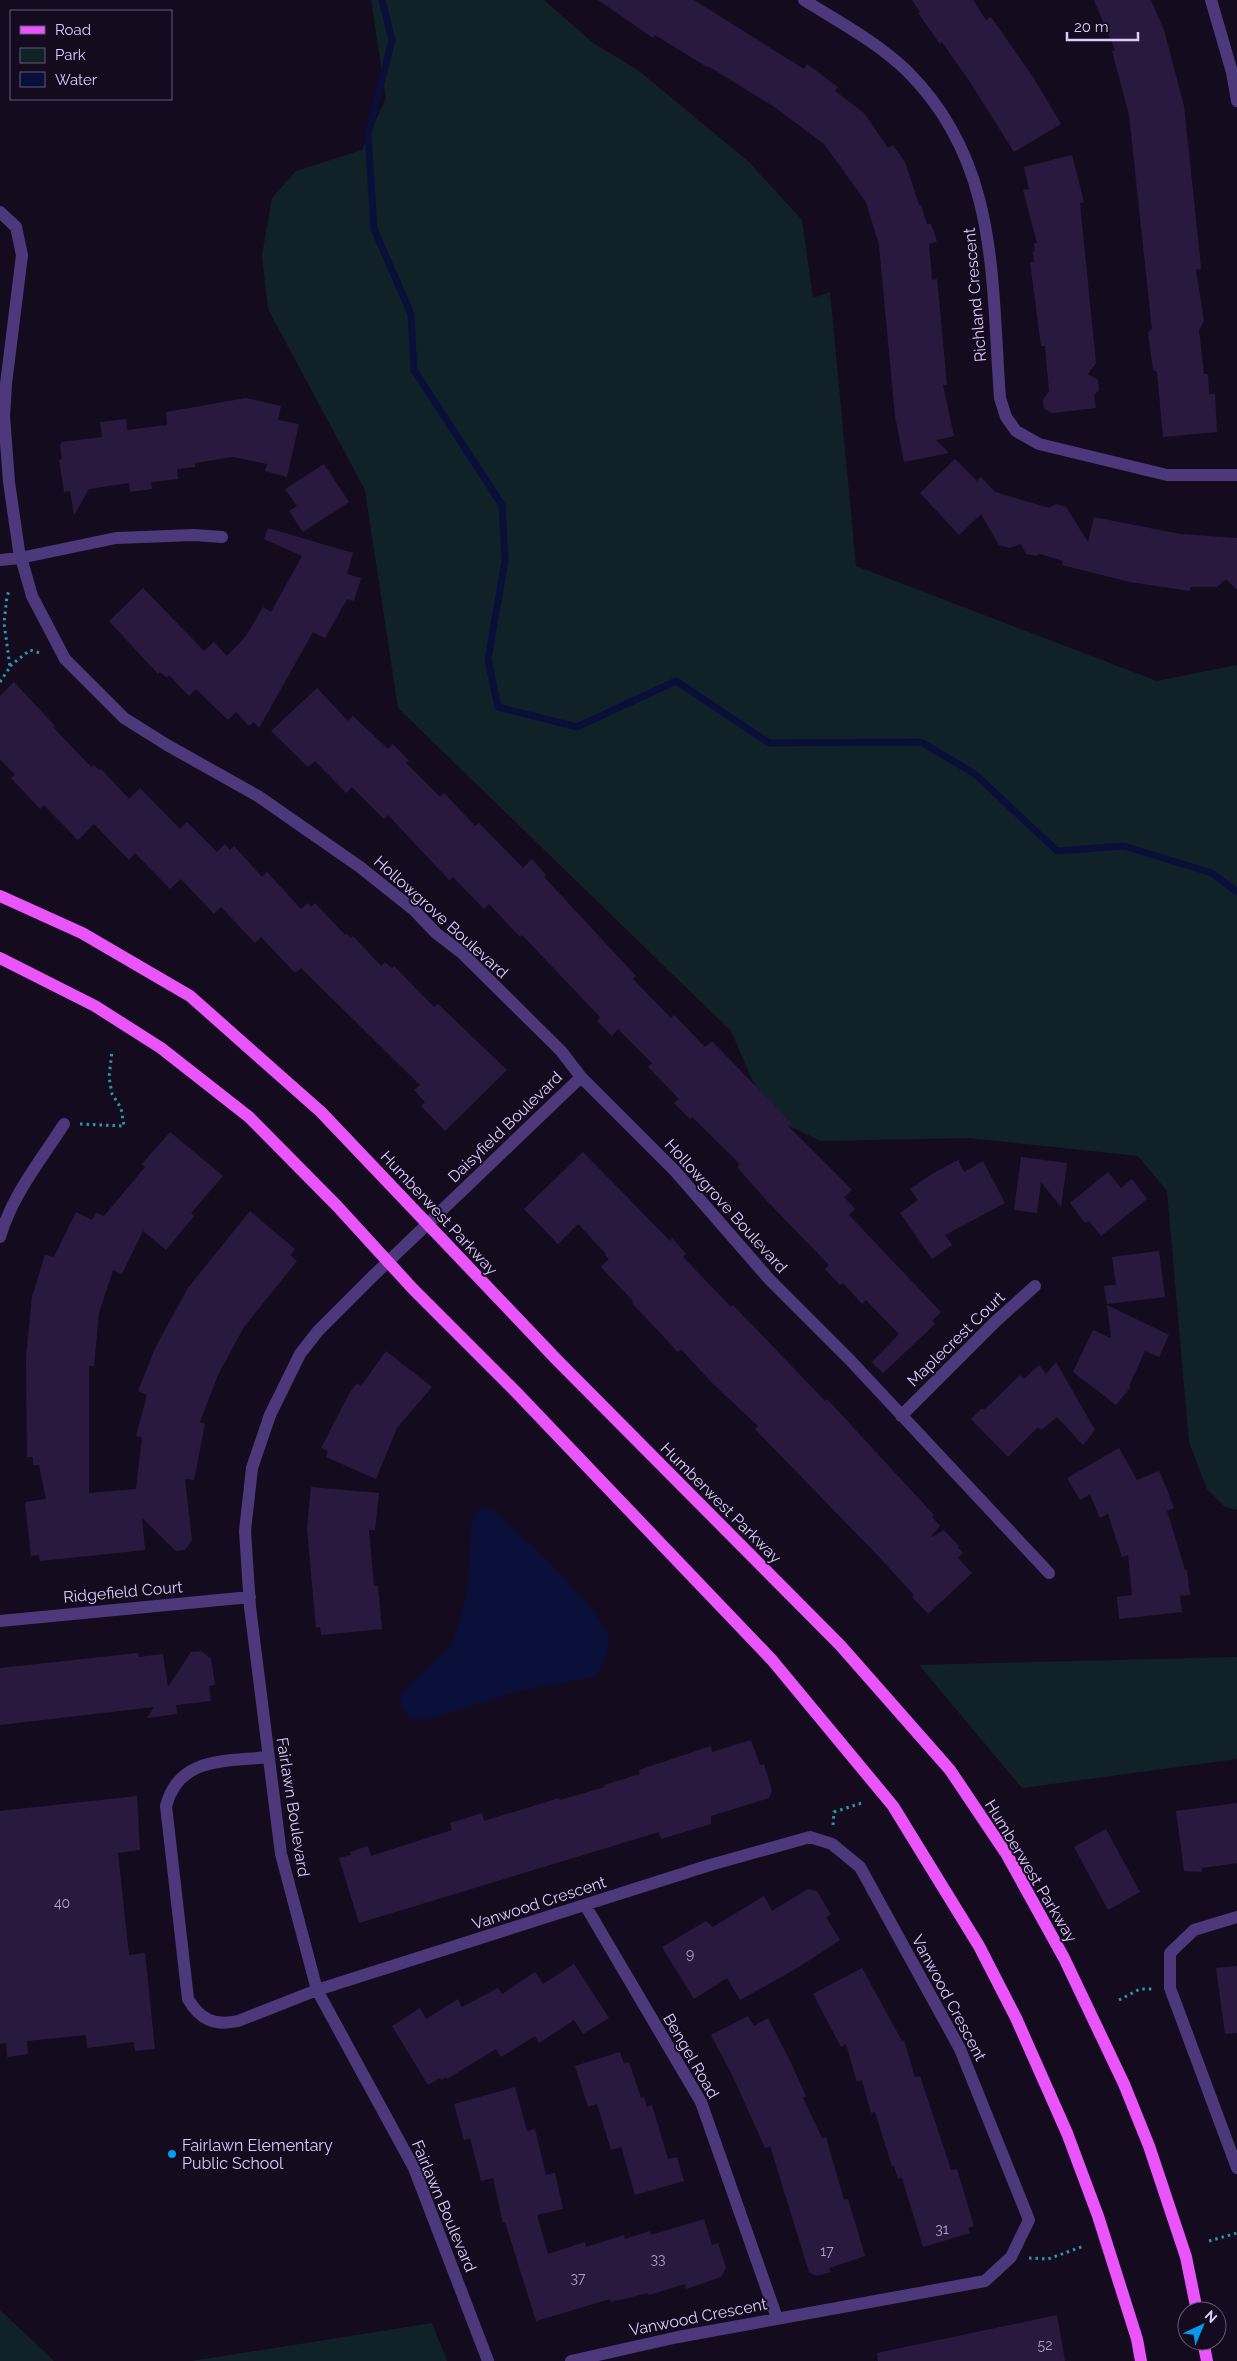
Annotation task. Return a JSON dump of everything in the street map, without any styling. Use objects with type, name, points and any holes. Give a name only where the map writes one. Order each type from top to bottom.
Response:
[{"type":"main road","name":"Humberwest Parkway","points":[[0,896],[82,933],[190,996],[321,1112],[557,1360],[840,1645],[950,1770],[1007,1855],[1064,1958],[1124,2084],[1149,2146],[1186,2257],[1195,2301]]},
{"type":"main road","points":[[0,958],[95,1006],[161,1048],[249,1117],[338,1206],[387,1262],[515,1391],[772,1660],[893,1806],[979,1946],[1016,2018],[1059,2115],[1098,2216],[1137,2339],[1141,2361]]},
{"type":"street","name":"Richland Crescent","points":[[804,0],[881,49],[906,70],[930,96],[961,147],[981,199],[986,227],[1000,398],[1006,417],[1016,431],[1039,444],[1167,475],[1237,475]]},
{"type":"street","points":[[1211,0],[1223,37],[1237,101]]},
{"type":"street","name":"Hollowgrove Boulevard","points":[[0,212],[16,227],[22,256],[6,384],[4,416],[9,482],[21,559],[32,596],[65,659],[124,718],[167,745],[258,796],[360,867],[414,910],[436,932],[462,953],[554,1045],[581,1077],[675,1170],[769,1279],[850,1360],[1049,1573]]},
{"type":"street","points":[[0,560],[21,559],[116,538],[194,535],[222,537]]},
{"type":"street","name":"Daisyfield Boulevard","points":[[387,1262],[518,1135],[581,1077]]},
{"type":"street","points":[[0,1237],[16,1197],[64,1124]]},
{"type":"street","name":"Fairlawn Boulevard","points":[[387,1262],[318,1331],[300,1354],[270,1415],[252,1468],[247,1503],[245,1531],[250,1597],[281,1854],[317,1990],[414,2168],[488,2361]]},
{"type":"street","name":"Maplecrest Court","points":[[901,1416],[995,1322],[1035,1286]]},
{"type":"street","name":"Ridgefield Court","points":[[0,1621],[250,1597]]},
{"type":"street","name":"Vanwood Crescent","points":[[268,1757],[200,1765],[188,1771],[177,1780],[170,1792],[166,1806],[188,1999],[203,2018],[214,2023],[226,2024],[238,2021],[317,1990],[710,1865],[810,1837],[832,1844],[860,1867],[960,2050],[1029,2220],[1011,2258],[985,2280],[678,2337],[570,2361]]},
{"type":"street","name":"Bengel Road","points":[[584,1905],[701,2102],[777,2318]]},
{"type":"street","points":[[1237,1917],[1194,1930],[1170,1953],[1170,1988],[1237,2168]]},
{"type":"path","points":[[10,667],[4,623],[7,596],[21,559]]},
{"type":"path","points":[[0,682],[10,667],[30,650],[65,659]]},
{"type":"path","points":[[64,1124],[124,1126],[121,1108],[112,1094],[110,1078],[112,1051]]},
{"type":"path","points":[[832,1844],[834,1812],[862,1803]]},
{"type":"path","points":[[1119,2000],[1140,1989],[1170,1988]]},
{"type":"path","points":[[1209,2241],[1237,2233]]},
{"type":"path","points":[[1011,2258],[1048,2259],[1084,2246]]},
{"type":"green space","points":[[371,0],[544,0],[592,42],[639,71],[749,162],[802,220],[813,298],[830,292],[856,566],[1157,681],[1237,665],[1237,1510],[1225,1507],[1207,1489],[1189,1442],[1167,1191],[1138,1156],[969,1138],[821,1141],[768,1116],[731,1031],[398,708],[365,490],[268,309],[262,255],[272,198],[296,171],[362,150],[386,98]]},
{"type":"green space","points":[[1237,1657],[1237,1759],[1022,1788],[919,1665]]},
{"type":"green space","points":[[0,2310],[54,2361],[0,2361]]},
{"type":"green space","points":[[432,2323],[447,2361],[192,2361]]},
{"type":"water","points":[[479,1508],[492,1509],[578,1593],[605,1628],[609,1641],[606,1655],[595,1677],[523,1690],[431,1719],[410,1719],[400,1705],[402,1692],[451,1646],[467,1596],[471,1523]]},
{"type":"building","points":[[598,0],[694,0],[804,69],[807,64],[838,87],[835,91],[864,113],[888,148],[893,145],[905,162],[919,205],[921,205],[927,224],[931,224],[937,241],[929,244],[932,280],[937,279],[947,385],[943,385],[954,436],[936,440],[949,453],[904,462],[895,416],[879,245],[866,202],[824,144],[773,106],[655,35],[653,38]]},
{"type":"building","points":[[912,0],[973,0],[986,20],[991,17],[1033,77],[1061,124],[1014,152],[970,82],[942,42],[940,44],[918,13],[920,12]]},
{"type":"building","points":[[1094,0],[1151,0],[1164,30],[1184,106],[1201,269],[1196,270],[1204,321],[1199,330],[1204,374],[1208,374],[1209,394],[1215,394],[1217,432],[1163,437],[1157,372],[1153,370],[1148,332],[1152,329],[1129,115],[1112,51],[1115,50]]},
{"type":"building","points":[[1072,155],[1084,202],[1080,203],[1096,363],[1088,374],[1098,380],[1099,390],[1094,395],[1096,408],[1053,413],[1044,409],[1043,400],[1049,391],[1045,346],[1041,346],[1030,262],[1034,262],[1034,243],[1037,243],[1023,190],[1029,189],[1024,167]]},
{"type":"building","points":[[246,398],[281,406],[278,420],[299,424],[287,477],[265,471],[267,464],[233,457],[195,463],[195,467],[177,469],[178,479],[151,482],[152,489],[130,492],[129,483],[89,489],[74,515],[70,491],[64,492],[59,460],[62,459],[60,446],[62,442],[102,437],[100,422],[126,419],[127,430],[167,425],[166,412]]},
{"type":"building","points":[[955,459],[977,481],[981,477],[995,492],[1049,508],[1056,504],[1066,507],[1088,542],[1094,517],[1180,534],[1237,538],[1237,590],[1226,579],[1217,587],[1190,587],[1190,591],[1130,582],[1062,565],[1063,561],[1040,554],[1036,556],[1026,554],[1021,544],[1009,548],[999,545],[981,514],[959,535],[920,493]]},
{"type":"building","points":[[324,464],[349,502],[303,532],[289,511],[297,506],[285,489]]},
{"type":"building","points":[[268,528],[353,553],[347,574],[361,578],[354,601],[347,599],[325,638],[313,632],[259,728],[254,722],[249,726],[236,712],[228,720],[196,689],[189,696],[169,675],[167,678],[160,672],[158,674],[109,621],[143,588],[204,651],[214,642],[227,656],[246,636],[263,607],[271,612],[302,556],[264,539]]},
{"type":"building","points":[[14,682],[91,767],[94,765],[99,770],[101,769],[129,799],[140,788],[180,829],[187,822],[217,852],[225,844],[230,850],[234,846],[262,877],[267,872],[301,909],[308,903],[311,907],[315,903],[345,935],[347,934],[351,938],[353,936],[381,966],[385,962],[392,968],[394,966],[434,1007],[438,1004],[507,1070],[445,1131],[421,1106],[425,1102],[414,1090],[420,1085],[301,968],[295,973],[261,937],[255,943],[221,907],[214,914],[181,879],[170,889],[135,853],[129,860],[94,824],[78,840],[44,805],[40,809],[11,778],[15,775],[0,759],[0,696]]},
{"type":"building","points":[[317,688],[348,721],[353,716],[388,749],[393,744],[409,761],[406,763],[440,797],[444,793],[475,826],[479,823],[523,868],[532,859],[546,875],[544,877],[636,976],[633,979],[671,1018],[674,1015],[705,1047],[712,1041],[791,1123],[788,1126],[852,1190],[844,1197],[855,1209],[849,1215],[941,1312],[932,1321],[935,1324],[883,1373],[872,1362],[899,1334],[866,1300],[862,1304],[843,1283],[840,1285],[825,1269],[829,1265],[737,1167],[740,1164],[692,1117],[690,1119],[674,1103],[679,1099],[648,1067],[652,1063],[618,1029],[612,1036],[597,1021],[600,1017],[522,935],[520,937],[489,904],[484,909],[453,877],[449,880],[388,815],[384,819],[352,787],[346,793],[315,761],[308,767],[271,731]]},
{"type":"building","points":[[170,1132],[223,1176],[191,1213],[194,1216],[166,1250],[143,1231],[122,1274],[113,1270],[99,1313],[94,1366],[89,1366],[89,1493],[136,1489],[142,1437],[136,1436],[147,1395],[138,1391],[156,1346],[188,1288],[250,1211],[295,1249],[290,1255],[297,1261],[244,1327],[218,1375],[200,1422],[205,1424],[194,1480],[185,1479],[192,1540],[185,1550],[176,1551],[142,1518],[145,1550],[40,1561],[39,1555],[31,1556],[25,1502],[46,1499],[39,1465],[33,1465],[33,1457],[27,1457],[26,1356],[32,1297],[45,1255],[54,1257],[76,1212],[92,1220],[96,1213],[104,1216],[145,1167],[142,1164]]},
{"type":"building","points":[[583,1152],[670,1241],[672,1238],[686,1254],[683,1257],[731,1307],[733,1305],[825,1401],[827,1399],[934,1515],[932,1517],[940,1526],[931,1536],[944,1530],[959,1546],[958,1548],[963,1553],[958,1558],[972,1573],[928,1614],[912,1597],[914,1595],[882,1560],[755,1429],[758,1426],[711,1382],[681,1349],[678,1352],[632,1303],[633,1301],[601,1267],[609,1259],[606,1254],[578,1224],[558,1244],[524,1209]]},
{"type":"building","points":[[1021,1157],[1067,1163],[1061,1207],[1041,1182],[1037,1213],[1014,1210]]},
{"type":"building","points":[[958,1160],[964,1172],[983,1161],[1005,1203],[945,1235],[952,1245],[932,1259],[900,1213],[918,1200],[910,1189]]},
{"type":"building","points":[[1108,1172],[1121,1188],[1132,1179],[1147,1199],[1101,1236],[1089,1221],[1085,1223],[1070,1203]]},
{"type":"building","points":[[1159,1251],[1165,1297],[1107,1304],[1104,1286],[1116,1285],[1112,1257]]},
{"type":"building","points":[[1107,1305],[1169,1335],[1159,1357],[1145,1351],[1129,1386],[1131,1387],[1116,1405],[1073,1372],[1093,1330],[1111,1338]]},
{"type":"building","points":[[386,1351],[432,1387],[397,1428],[376,1479],[326,1457],[328,1451],[321,1448],[349,1394],[357,1383],[361,1386]]},
{"type":"building","points":[[1056,1362],[1095,1430],[1083,1445],[1057,1417],[1041,1430],[1038,1427],[1008,1457],[971,1419],[981,1409],[985,1409],[1020,1375],[1024,1379],[1039,1365],[1046,1374]]},
{"type":"building","points":[[1119,1448],[1137,1480],[1159,1471],[1166,1487],[1174,1508],[1167,1511],[1185,1570],[1187,1570],[1190,1595],[1180,1596],[1182,1612],[1119,1619],[1117,1597],[1132,1595],[1128,1555],[1122,1557],[1108,1514],[1100,1518],[1090,1494],[1080,1500],[1067,1478]]},
{"type":"building","points":[[311,1487],[379,1493],[375,1530],[369,1530],[374,1586],[378,1586],[382,1629],[321,1635],[320,1627],[316,1628],[307,1528]]},
{"type":"building","points":[[201,1651],[211,1659],[215,1685],[209,1686],[211,1701],[176,1705],[177,1714],[147,1718],[154,1707],[0,1725],[0,1668],[138,1653],[139,1657],[163,1654],[168,1687],[191,1652]]},
{"type":"building","points":[[751,1740],[760,1765],[764,1764],[772,1791],[769,1798],[711,1816],[711,1824],[661,1839],[659,1832],[359,1923],[339,1858],[351,1855],[350,1852],[368,1846],[371,1856],[452,1830],[450,1823],[482,1813],[484,1821],[559,1798],[560,1800],[605,1787],[604,1785],[640,1774],[639,1770],[711,1746],[712,1752]]},
{"type":"building","points":[[137,1796],[140,1850],[118,1853],[129,1955],[145,1953],[155,2049],[135,2051],[134,2042],[87,2048],[86,2035],[27,2041],[28,2054],[7,2057],[6,2043],[0,2044],[0,1811]]},
{"type":"building","points":[[1237,1803],[1237,1863],[1202,1868],[1202,1872],[1184,1871],[1176,1811]]},
{"type":"building","points":[[1106,1829],[1140,1892],[1108,1910],[1074,1847]]},
{"type":"building","points":[[808,1889],[817,1891],[831,1915],[826,1917],[840,1940],[799,1967],[740,2000],[727,1978],[694,1999],[662,1947],[706,1921],[713,1927],[764,1896],[772,1911]]},
{"type":"building","points":[[574,1964],[609,2018],[583,2034],[574,2020],[539,2043],[535,2036],[501,2057],[496,2049],[447,2079],[447,2077],[441,2080],[440,2078],[428,2085],[392,2026],[420,2008],[426,2019],[458,1999],[462,2007],[498,1988],[502,1994],[535,1972],[543,1984]]},
{"type":"building","points":[[1237,1966],[1237,2033],[1225,2034],[1216,1968]]},
{"type":"building","points":[[862,1968],[902,2041],[904,2040],[915,2077],[920,2076],[951,2170],[957,2169],[974,2226],[968,2228],[970,2233],[923,2247],[902,2178],[898,2179],[894,2166],[892,2166],[875,2112],[871,2113],[862,2080],[857,2082],[846,2044],[841,2047],[813,1994]]},
{"type":"building","points":[[748,2016],[754,2026],[768,2018],[806,2096],[803,2098],[822,2138],[826,2137],[844,2200],[848,2199],[865,2256],[829,2268],[831,2272],[816,2276],[809,2272],[770,2146],[765,2148],[733,2077],[711,2035]]},
{"type":"building","points":[[620,2052],[624,2064],[629,2062],[641,2098],[644,2097],[647,2107],[652,2105],[668,2159],[677,2157],[684,2181],[635,2195],[621,2147],[611,2150],[597,2104],[588,2107],[575,2066]]},
{"type":"building","points":[[515,2087],[527,2131],[535,2129],[546,2175],[555,2173],[563,2209],[537,2215],[548,2254],[585,2242],[586,2247],[624,2235],[625,2239],[650,2231],[651,2235],[704,2219],[712,2245],[718,2243],[726,2268],[721,2277],[686,2289],[685,2284],[649,2295],[648,2293],[611,2302],[610,2299],[536,2321],[505,2222],[503,2223],[493,2178],[481,2181],[470,2138],[464,2140],[454,2104]]},
{"type":"building","points":[[1057,2315],[1065,2361],[878,2361],[877,2353]]},
{"type":"waterway","points":[[382,0],[392,40],[368,134],[374,229],[411,314],[414,370],[502,505],[505,561],[488,659],[498,707],[577,727],[676,681],[769,743],[921,742],[975,774],[1057,851],[1124,846],[1212,873],[1237,892]]},
{"type":"place","name":"Fairlawn Elementary Public School","points":[[172,2154]]}]
